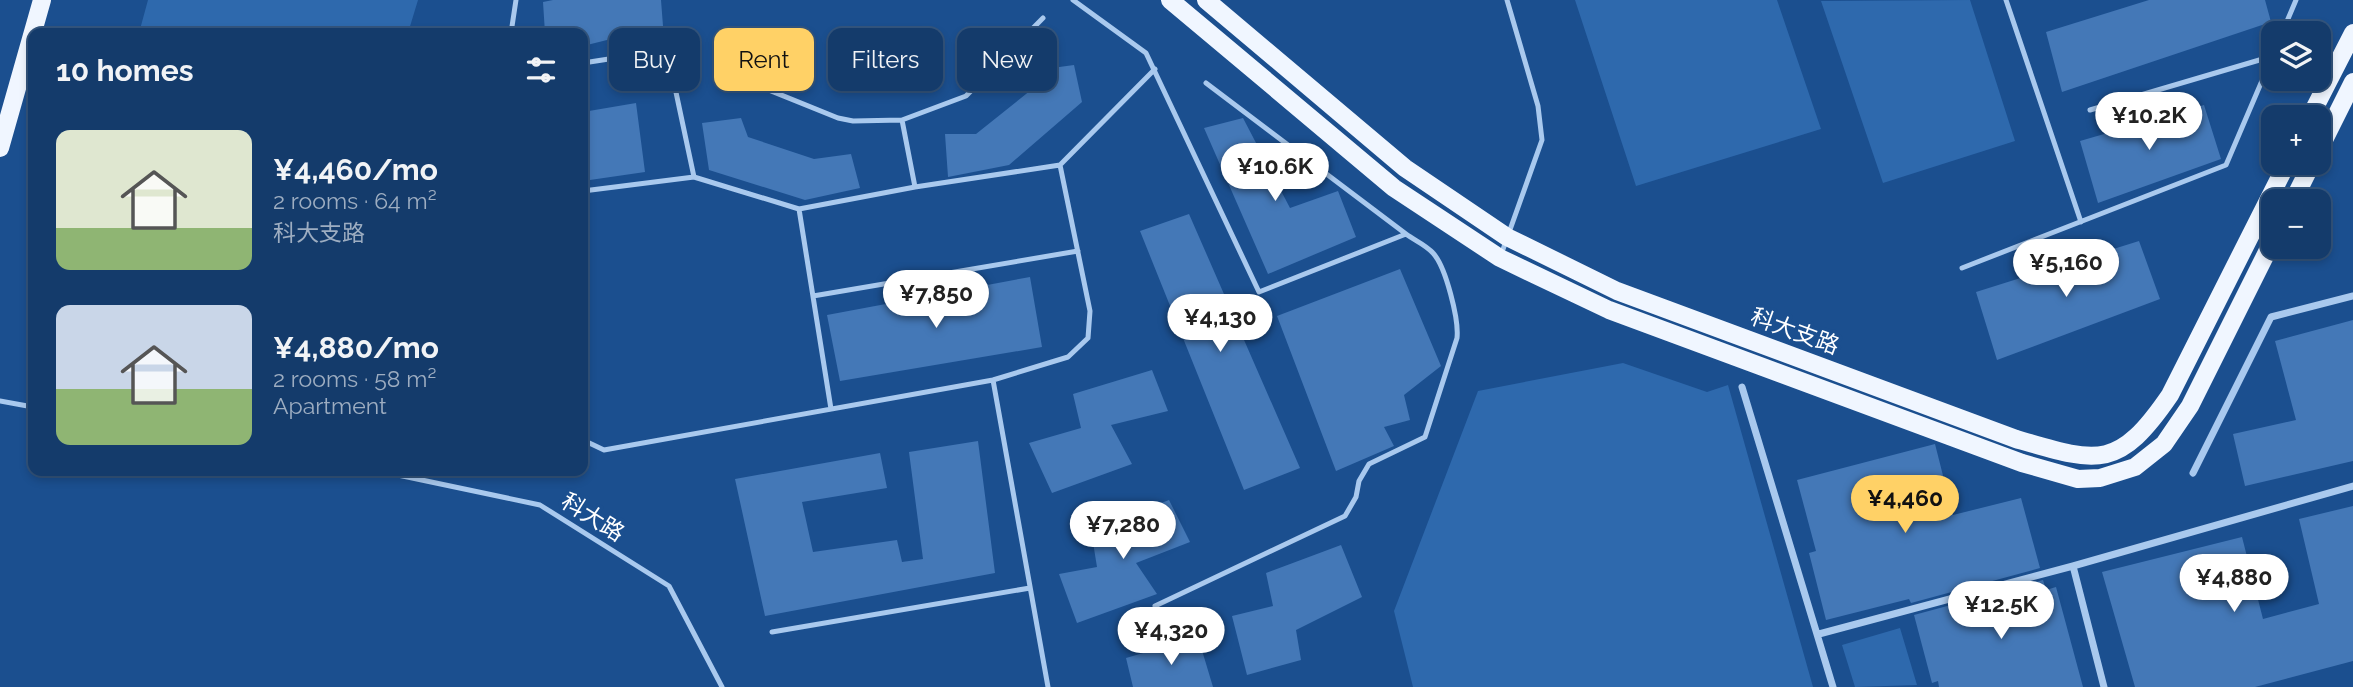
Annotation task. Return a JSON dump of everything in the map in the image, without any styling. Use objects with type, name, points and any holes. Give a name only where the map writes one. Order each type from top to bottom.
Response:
[{"type":"main road","points":[[33,28],[41,0]]},
{"type":"main road","name":"科大支路","points":[[1170,0],[1394,188],[1500,258],[1609,310],[2022,463],[2078,479],[2100,478],[2134,467],[2164,444],[2189,406],[2263,259]]},
{"type":"main road","name":"科大支路","points":[[1206,0],[1405,167],[1507,237],[1617,290],[2016,439],[2078,457],[2097,456],[2127,447],[2150,424],[2170,395],[2281,175]]},
{"type":"main road","points":[[2316,105],[2353,33]]},
{"type":"main road","points":[[0,148],[28,47]]},
{"type":"main road","points":[[2331,126],[2353,82]]},
{"type":"street","points":[[2193,473],[2271,317],[2353,296]]},
{"type":"street","points":[[1742,387],[1833,687]]},
{"type":"street","points":[[1819,634],[2073,566],[2353,486]]},
{"type":"street","points":[[2073,566],[2104,687]]},
{"type":"lane","points":[[512,28],[516,0]]},
{"type":"lane","points":[[1073,0],[1146,53],[1259,292],[1406,234]]},
{"type":"lane","points":[[1500,258],[1542,140],[1538,106],[1507,0]]},
{"type":"lane","points":[[2006,0],[2081,222]]},
{"type":"lane","points":[[2287,21],[2296,0]]},
{"type":"lane","points":[[772,91],[846,120],[902,120],[967,96],[1043,18]]},
{"type":"lane","points":[[588,62],[667,50],[694,177]]},
{"type":"lane","points":[[2090,110],[2261,59]]},
{"type":"lane","points":[[588,190],[694,177],[799,209],[915,187],[1060,165],[1155,69]]},
{"type":"lane","points":[[1155,606],[1345,516],[1369,464],[1425,437],[1457,338],[1458,326],[1440,263],[1433,252],[1206,83]]},
{"type":"lane","points":[[1962,268],[2226,165],[2261,83]]},
{"type":"lane","points":[[902,120],[915,187]]},
{"type":"lane","points":[[588,442],[604,450],[993,380],[1068,357],[1087,338],[1090,311],[1060,165]]},
{"type":"lane","points":[[799,209],[831,409]]},
{"type":"lane","points":[[813,296],[1078,251]]},
{"type":"lane","points":[[993,380],[1048,687]]},
{"type":"lane","points":[[0,401],[28,406]]},
{"type":"lane","name":"科大路","points":[[403,476],[540,505],[669,586],[722,687]]},
{"type":"lane","points":[[772,632],[1030,588]]},
{"type":"shaded area","points":[[148,0],[418,0],[410,28],[140,28]]},
{"type":"shaded area","points":[[1575,0],[1777,0],[1821,129],[1636,186]]},
{"type":"shaded area","points":[[1970,0],[2015,141],[1883,183],[1821,1]]},
{"type":"shaded area","points":[[1623,363],[1707,392],[1728,385],[1813,687],[1413,687],[1394,611],[1478,391]]},
{"type":"shaded area","points":[[1900,628],[1917,685],[1855,687],[1842,645]]},
{"type":"building","points":[[661,0],[663,26],[609,28],[609,40],[588,45],[588,28],[545,28],[543,2]]},
{"type":"building","points":[[2149,0],[2265,0],[2271,21],[2261,21],[2261,25],[2062,92],[2046,32]]},
{"type":"building","points":[[1074,65],[1082,102],[1009,165],[948,177],[945,134],[976,134],[1030,91],[1057,91],[1057,67]]},
{"type":"building","points":[[636,103],[645,172],[588,180],[588,111]]},
{"type":"building","points":[[2204,105],[2221,159],[2098,203],[2080,141]]},
{"type":"building","points":[[741,118],[748,137],[814,159],[851,154],[860,188],[805,200],[709,170],[702,123]]},
{"type":"building","points":[[1243,118],[1290,208],[1338,191],[1356,237],[1268,274],[1204,128]]},
{"type":"building","points":[[1189,214],[1300,468],[1244,490],[1140,231]]},
{"type":"building","points":[[2139,241],[2160,299],[1997,360],[1976,292]]},
{"type":"building","points":[[1400,269],[1441,366],[1404,395],[1410,420],[1384,427],[1394,446],[1336,471],[1277,316]]},
{"type":"building","points":[[1030,277],[1042,347],[840,381],[827,315]]},
{"type":"building","points":[[2353,320],[2353,461],[2245,486],[2233,434],[2296,420],[2275,341]]},
{"type":"building","points":[[1152,370],[1168,411],[1111,425],[1132,464],[1052,493],[1029,443],[1081,428],[1073,394]]},
{"type":"building","points":[[978,441],[995,573],[765,616],[735,479],[880,453],[887,488],[802,502],[813,552],[897,540],[902,562],[923,559],[909,452]]},
{"type":"building","points":[[1935,444],[1953,515],[2021,498],[2040,568],[1911,603],[1909,599],[1826,620],[1809,553],[1816,551],[1797,480]]},
{"type":"building","points":[[1169,500],[1190,542],[1136,563],[1157,594],[1077,623],[1059,574],[1097,567],[1091,530]]},
{"type":"building","points":[[2353,506],[2353,661],[2255,687],[2135,687],[2102,572],[2242,537],[2263,619],[2319,604],[2299,519]]},
{"type":"building","points":[[1341,545],[1362,597],[1296,630],[1301,660],[1247,675],[1232,616],[1273,606],[1266,573]]},
{"type":"building","points":[[2043,580],[2046,590],[2056,587],[2083,687],[1939,687],[1938,681],[1932,683],[1914,615]]},
{"type":"building","points":[[1198,637],[1213,687],[1133,687],[1126,658]]}]
